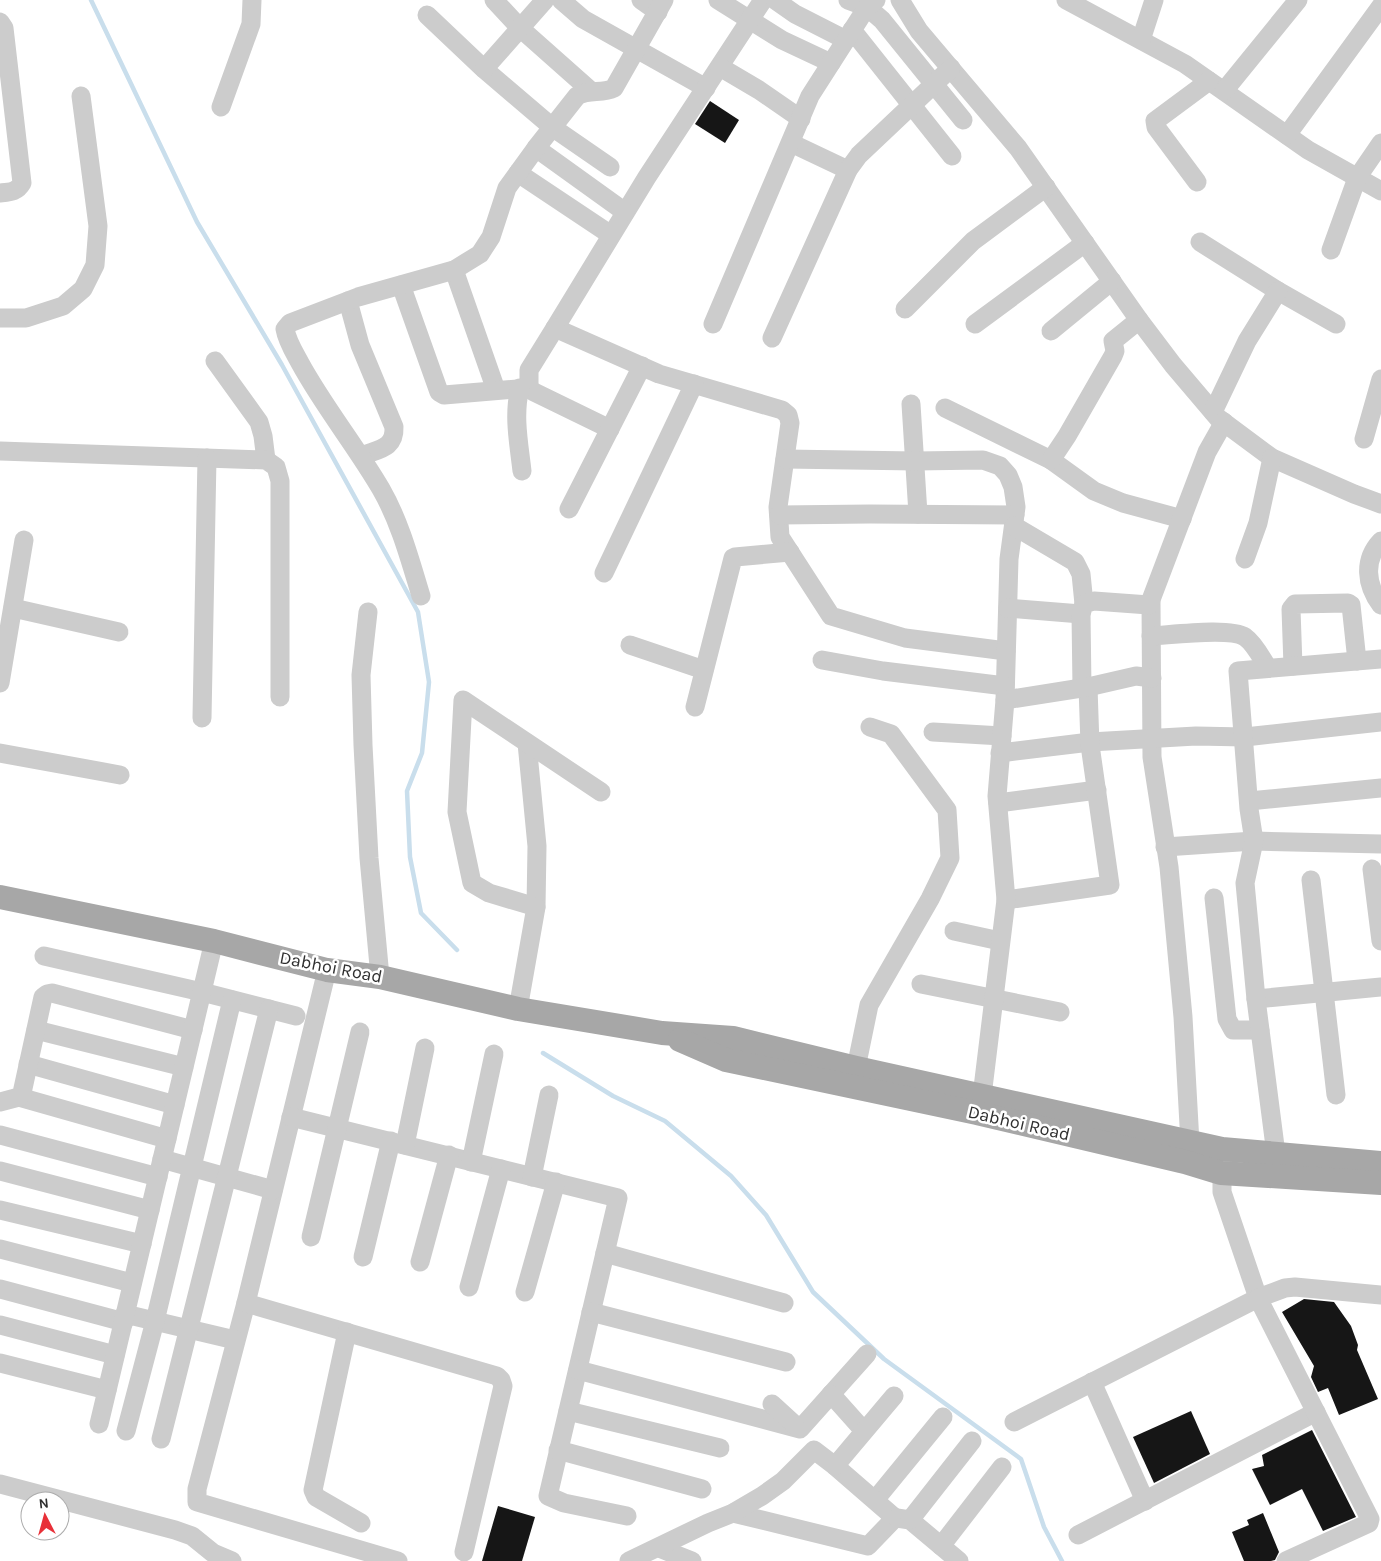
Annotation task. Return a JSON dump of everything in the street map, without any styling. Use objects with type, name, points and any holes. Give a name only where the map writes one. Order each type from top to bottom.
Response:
[{"type":"main road","name":"Dabhoi Road","points":[[0,897],[214,941],[327,970],[380,977],[518,1009],[662,1033],[733,1038],[856,1068],[1221,1173],[1381,1183]]},
{"type":"main road","name":"Dabhoi Road","points":[[662,1033],[726,1060],[1222,1149],[1381,1163]]},
{"type":"street","points":[[221,107],[251,24],[252,0]]},
{"type":"street","points":[[494,0],[520,28],[591,92]]},
{"type":"street","points":[[484,68],[545,0]]},
{"type":"street","points":[[561,0],[582,19],[706,88]]},
{"type":"street","points":[[421,596],[398,525],[382,490],[309,380],[286,337],[285,329],[290,323],[348,301],[454,270],[480,254],[491,237],[508,188],[536,148],[577,96],[586,91],[606,92],[614,88],[661,6],[641,0]]},
{"type":"street","points":[[718,0],[782,40],[831,63]]},
{"type":"street","points":[[522,471],[516,413],[517,401],[524,388],[529,370],[625,212],[763,0]]},
{"type":"street","points":[[775,0],[795,14],[849,35],[913,104],[952,156]]},
{"type":"street","points":[[848,0],[872,3]]},
{"type":"street","points":[[900,0],[919,31],[1018,148],[1173,366],[1218,417],[1272,458],[1381,504]]},
{"type":"street","points":[[1066,0],[1186,64],[1308,150],[1381,191]]},
{"type":"street","points":[[1141,40],[1154,0]]},
{"type":"street","points":[[1224,91],[1298,0]]},
{"type":"street","points":[[713,324],[810,96],[872,3]]},
{"type":"street","points":[[872,3],[882,20],[935,83],[963,120]]},
{"type":"street","points":[[1287,135],[1381,6]]},
{"type":"street","points":[[427,15],[552,127],[610,167]]},
{"type":"street","points":[[0,22],[4,28],[6,104],[22,183],[14,192],[0,193]]},
{"type":"street","points":[[720,67],[759,90],[801,119]]},
{"type":"street","points":[[772,338],[848,170],[859,155],[951,68]]},
{"type":"street","points":[[1197,182],[1156,127],[1155,121],[1209,80]]},
{"type":"street","points":[[0,318],[26,318],[63,306],[83,289],[95,264],[98,226],[82,96]]},
{"type":"street","points":[[791,142],[848,170]]},
{"type":"street","points":[[1331,250],[1357,178],[1381,143]]},
{"type":"street","points":[[536,148],[625,212]]},
{"type":"street","points":[[518,173],[612,235]]},
{"type":"street","points":[[905,309],[973,241],[1046,187]]},
{"type":"street","points":[[1200,242],[1278,291],[1336,324]]},
{"type":"street","points":[[975,324],[1085,243]]},
{"type":"street","points":[[454,270],[496,390]]},
{"type":"street","points":[[1051,330],[1112,281]]},
{"type":"street","points":[[401,285],[439,392],[444,395],[524,388],[610,429]]},
{"type":"street","points":[[1190,1143],[1183,1017],[1169,867],[1152,757],[1151,602],[1247,342],[1278,291]]},
{"type":"street","points":[[348,301],[360,346],[394,428],[394,438],[390,444],[361,456]]},
{"type":"street","points":[[1050,460],[1067,436],[1113,356],[1115,351],[1113,341],[1139,320]]},
{"type":"street","points":[[555,328],[659,374],[782,410],[788,415],[790,423],[778,507],[780,537],[831,616],[905,638],[1006,651]]},
{"type":"street","points":[[215,362],[258,422],[263,436],[266,460]]},
{"type":"street","points":[[569,509],[642,366]]},
{"type":"street","points":[[1364,439],[1381,379]]},
{"type":"street","points":[[604,573],[694,384]]},
{"type":"street","points":[[911,404],[918,514]]},
{"type":"street","points":[[946,408],[1050,460],[1094,491],[1123,503],[1182,519]]},
{"type":"street","points":[[0,451],[266,460],[276,467],[280,481],[280,697]]},
{"type":"street","points":[[202,718],[207,458]]},
{"type":"street","points":[[1246,560],[1258,523],[1272,458]]},
{"type":"street","points":[[785,459],[983,460],[1000,466],[1008,475],[1013,487],[1016,507],[1009,559],[1005,693],[998,803],[1006,900],[979,1104]]},
{"type":"street","points":[[779,516],[918,514],[1014,520],[1075,562],[1082,574],[1085,688],[1090,742],[1110,885],[1006,900]]},
{"type":"street","points":[[0,682],[24,540]]},
{"type":"street","points":[[1381,541],[1373,549],[1367,573],[1373,594],[1381,604]]},
{"type":"street","points":[[694,707],[732,558],[735,556],[790,552]]},
{"type":"street","points":[[1008,608],[1082,609],[1094,601],[1144,606],[1149,605],[1151,602]]},
{"type":"street","points":[[1294,666],[1291,609],[1295,604],[1348,603],[1351,605],[1357,661]]},
{"type":"street","points":[[13,608],[120,632]]},
{"type":"street","points":[[368,612],[361,675],[363,745],[369,858],[380,977]]},
{"type":"street","points":[[1151,636],[1230,632],[1244,637],[1268,668]]},
{"type":"street","points":[[630,645],[704,670]]},
{"type":"street","points":[[1276,1154],[1256,999],[1245,883],[1254,841],[1238,671],[1381,659]]},
{"type":"street","points":[[822,660],[1005,693],[1085,688],[1136,676],[1152,678]]},
{"type":"street","points":[[536,907],[489,893],[472,883],[457,812],[463,700],[600,792]]},
{"type":"street","points":[[933,732],[1001,745],[1196,736],[1245,736],[1381,722]]},
{"type":"street","points":[[856,1068],[870,1006],[930,899],[950,858],[947,810],[891,734],[870,727]]},
{"type":"street","points":[[518,1009],[536,907],[537,846],[526,743]]},
{"type":"street","points":[[0,753],[120,775]]},
{"type":"street","points":[[1249,801],[1381,788]]},
{"type":"street","points":[[998,803],[1097,790]]},
{"type":"street","points":[[1165,847],[1254,841],[1381,844]]},
{"type":"street","points":[[1372,869],[1381,941]]},
{"type":"street","points":[[1311,880],[1336,1095]]},
{"type":"street","points":[[1214,898],[1227,1019],[1233,1030],[1260,1030]]},
{"type":"street","points":[[954,931],[1000,941]]},
{"type":"street","points":[[99,1424],[214,941]]},
{"type":"street","points":[[44,956],[202,992],[296,1016]]},
{"type":"street","points":[[327,970],[246,1303],[197,1489],[197,1502],[398,1561]]},
{"type":"street","points":[[921,984],[1060,1012]]},
{"type":"street","points":[[1256,999],[1381,987]]},
{"type":"street","points":[[19,1098],[22,1093],[43,997],[47,994],[52,993],[193,1030]]},
{"type":"street","points":[[126,1432],[155,1321],[232,1000]]},
{"type":"street","points":[[161,1439],[269,1009]]},
{"type":"street","points":[[36,1030],[184,1068]]},
{"type":"street","points":[[312,1236],[360,1032]]},
{"type":"street","points":[[363,1257],[425,1048]]},
{"type":"street","points":[[471,1162],[494,1054]]},
{"type":"street","points":[[28,1064],[175,1105]]},
{"type":"street","points":[[532,1177],[549,1095]]},
{"type":"street","points":[[0,1102],[19,1098],[167,1139]]},
{"type":"street","points":[[291,1118],[449,1155],[618,1198],[548,1496],[564,1503],[627,1516]]},
{"type":"street","points":[[0,1135],[160,1168],[192,1168],[273,1190]]},
{"type":"street","points":[[1222,1149],[1222,1192],[1258,1298],[1370,1519],[1370,1522],[1286,1561]]},
{"type":"street","points":[[420,1262],[449,1155]]},
{"type":"street","points":[[469,1288],[501,1169]]},
{"type":"street","points":[[0,1171],[150,1210]]},
{"type":"street","points":[[525,1292],[556,1182]]},
{"type":"street","points":[[0,1210],[142,1244]]},
{"type":"street","points":[[0,1249],[132,1283]]},
{"type":"street","points":[[605,1253],[784,1303]]},
{"type":"street","points":[[1014,1422],[1258,1298],[1286,1288],[1295,1287],[1381,1295]]},
{"type":"street","points":[[0,1290],[124,1318],[155,1321],[235,1340]]},
{"type":"street","points":[[246,1303],[497,1376],[501,1380],[503,1386],[464,1552]]},
{"type":"street","points":[[591,1312],[786,1362]]},
{"type":"street","points":[[0,1325],[115,1355]]},
{"type":"street","points":[[347,1332],[313,1490],[316,1496],[361,1523]]},
{"type":"street","points":[[800,1429],[867,1354]]},
{"type":"street","points":[[0,1362],[107,1390]]},
{"type":"street","points":[[578,1370],[800,1429]]},
{"type":"street","points":[[1092,1382],[1145,1501]]},
{"type":"street","points":[[831,1394],[864,1431]]},
{"type":"street","points":[[835,1466],[894,1396]]},
{"type":"street","points":[[772,1404],[800,1429],[814,1450],[875,1500],[941,1546],[959,1561]]},
{"type":"street","points":[[568,1411],[720,1448]]},
{"type":"street","points":[[1078,1535],[1316,1412]]},
{"type":"street","points":[[875,1500],[943,1417]]},
{"type":"street","points":[[734,1513],[868,1546],[902,1519],[972,1441]]},
{"type":"street","points":[[558,1450],[702,1489]]},
{"type":"street","points":[[629,1561],[708,1523],[734,1513],[783,1481],[814,1450]]},
{"type":"street","points":[[941,1546],[1002,1467]]},
{"type":"street","points":[[0,1484],[175,1530],[192,1536],[213,1553],[232,1561]]},
{"type":"street","points":[[659,1548],[692,1561]]},
{"type":"building","points":[[710,101],[739,120],[725,143],[695,124]]},
{"type":"building","points":[[1304,1299],[1334,1302],[1351,1326],[1358,1345],[1357,1350],[1378,1399],[1339,1415],[1328,1388],[1318,1392],[1311,1377],[1314,1366],[1282,1312]]},
{"type":"building","points":[[1191,1411],[1210,1454],[1154,1483],[1133,1437]]},
{"type":"building","points":[[1312,1430],[1356,1517],[1323,1531],[1302,1489],[1270,1505],[1252,1469],[1264,1466],[1262,1455]]},
{"type":"building","points":[[498,1506],[535,1517],[522,1561],[482,1561]]},
{"type":"building","points":[[1263,1513],[1279,1552],[1275,1560],[1244,1561],[1232,1532],[1249,1525],[1247,1520]]},
{"type":"waterway","points":[[91,0],[197,222],[282,365],[418,612],[429,682],[422,753],[407,791],[410,857],[421,913],[457,950]]},
{"type":"waterway","points":[[543,1053],[613,1096],[665,1121],[731,1176],[766,1215],[813,1292],[884,1359],[1021,1459],[1044,1527],[1062,1561]]}]
